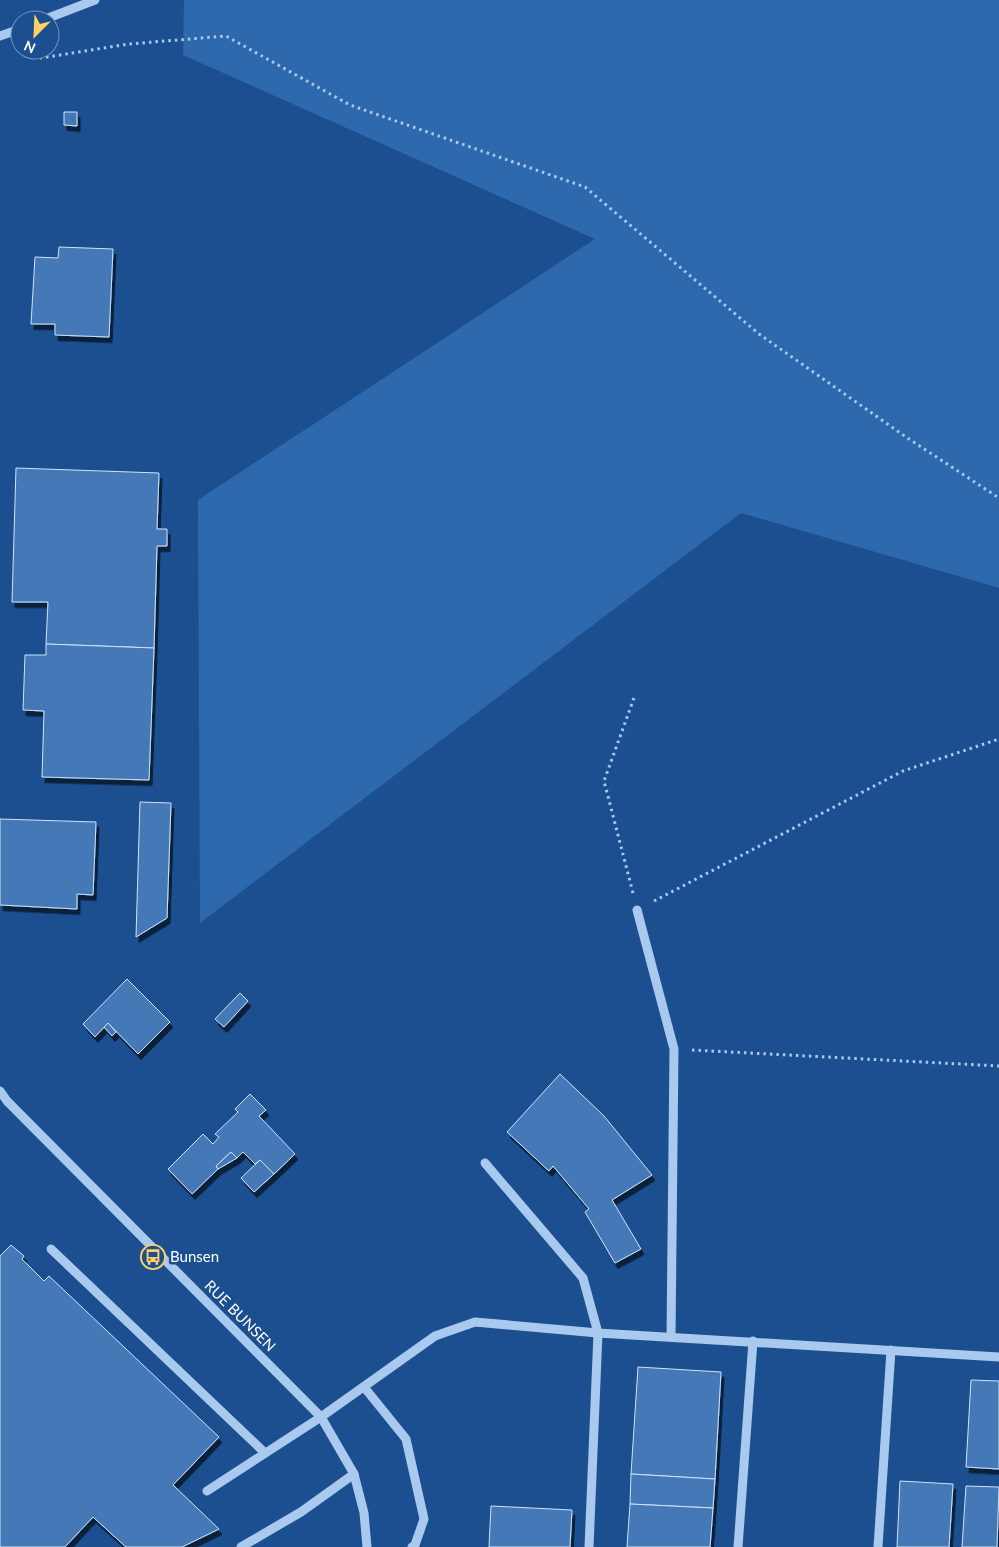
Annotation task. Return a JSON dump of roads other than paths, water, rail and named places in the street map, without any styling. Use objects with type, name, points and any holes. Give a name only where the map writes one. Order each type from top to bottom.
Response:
[{"type":"street","points":[[60,13],[95,0]]},
{"type":"street","points":[[637,910],[674,1049],[672,1337]]},
{"type":"street","name":"RUE BUNSEN","points":[[0,1092],[4,1105],[321,1417],[354,1474],[364,1514],[367,1547]]},
{"type":"street","points":[[485,1163],[583,1278],[598,1333],[589,1547]]},
{"type":"street","points":[[51,1249],[264,1452]]},
{"type":"street","points":[[207,1491],[264,1452],[321,1417],[435,1336],[475,1322],[598,1333],[999,1357]]},
{"type":"street","points":[[738,1547],[753,1341]]},
{"type":"street","points":[[878,1547],[892,1350]]},
{"type":"street","points":[[364,1387],[406,1439],[424,1519],[412,1547]]},
{"type":"street","points":[[241,1547],[301,1512],[354,1474]]},
{"type":"place","name":"Bunsen","points":[[153,1257]]}]
